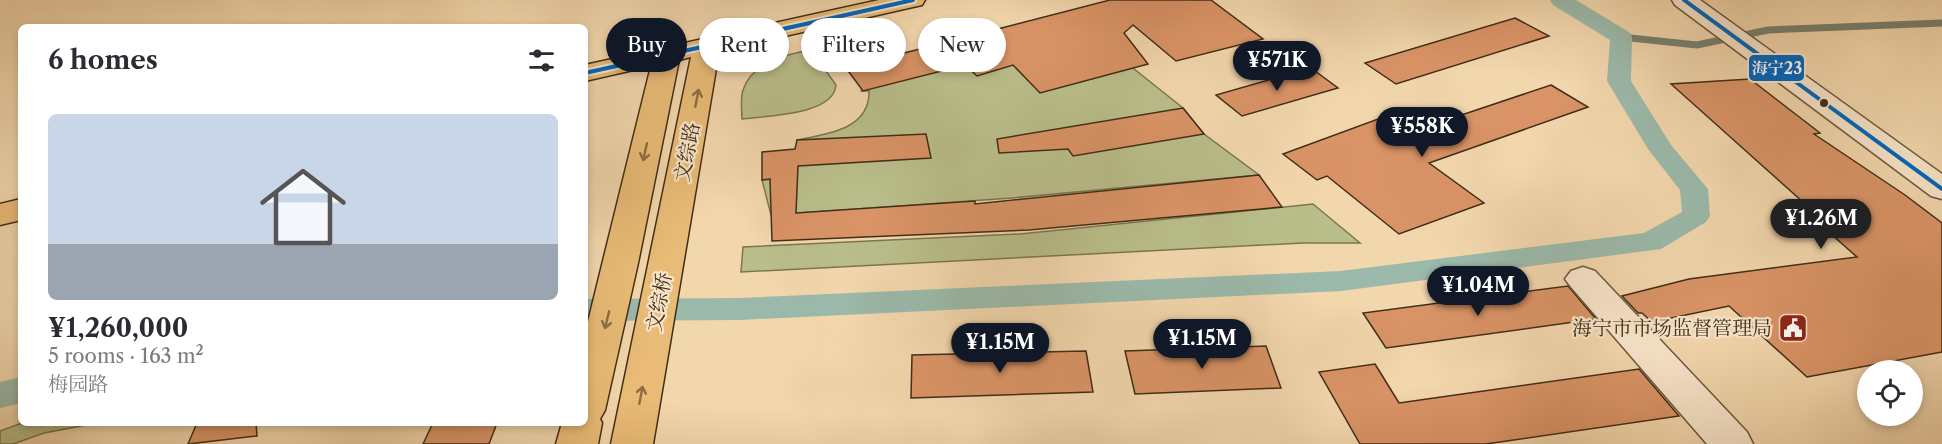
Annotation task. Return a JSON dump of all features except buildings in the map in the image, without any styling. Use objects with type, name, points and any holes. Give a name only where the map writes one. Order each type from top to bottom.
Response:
[{"type":"main road","points":[[789,28],[913,0]]},
{"type":"main road","points":[[588,73],[606,69]]},
{"type":"main road","points":[[588,396],[621,264],[663,72]]},
{"type":"main road","name":"文综路","points":[[667,258],[702,72]]},
{"type":"main road","points":[[0,214],[18,210]]},
{"type":"main road","name":"文综桥","points":[[632,444],[667,258]]},
{"type":"main road","points":[[577,444],[581,426]]},
{"type":"street","points":[[1684,0],[1942,189]]},
{"type":"street","points":[[1583,279],[1732,444]]},
{"type":"green space","points":[[1022,24],[1109,49],[1183,108],[1204,134],[1259,175],[1012,198],[771,215],[762,180],[797,177],[797,140],[844,128],[862,114],[867,104],[869,91],[861,91],[862,89],[849,72],[906,72],[906,53],[918,50],[918,72],[1006,72],[1006,28]]},
{"type":"green space","points":[[801,52],[801,72],[827,72],[836,85],[832,95],[824,103],[797,112],[742,119],[742,94],[753,73],[789,72],[789,55]]},
{"type":"green space","points":[[1313,204],[1360,243],[1303,243],[741,272],[743,247],[1020,234]]},
{"type":"green space","points":[[18,424],[81,426],[44,433],[13,444],[0,444],[0,431]]},
{"type":"waterway","points":[[588,310],[740,309],[1341,281],[1651,242],[1696,216],[1694,189],[1661,149],[1619,81],[1621,37],[1561,0]]},
{"type":"waterway","points":[[1621,37],[1697,45],[1768,30],[1942,23]]},
{"type":"waterway","points":[[0,395],[18,391]]},
{"type":"transit line","name":"海宁23","points":[[588,72],[913,0]]},
{"type":"transit line","name":"海宁23","points":[[1684,0],[1942,189]]},
{"type":"place","name":"海宁市市场监督管理局","points":[[1793,328]]}]
